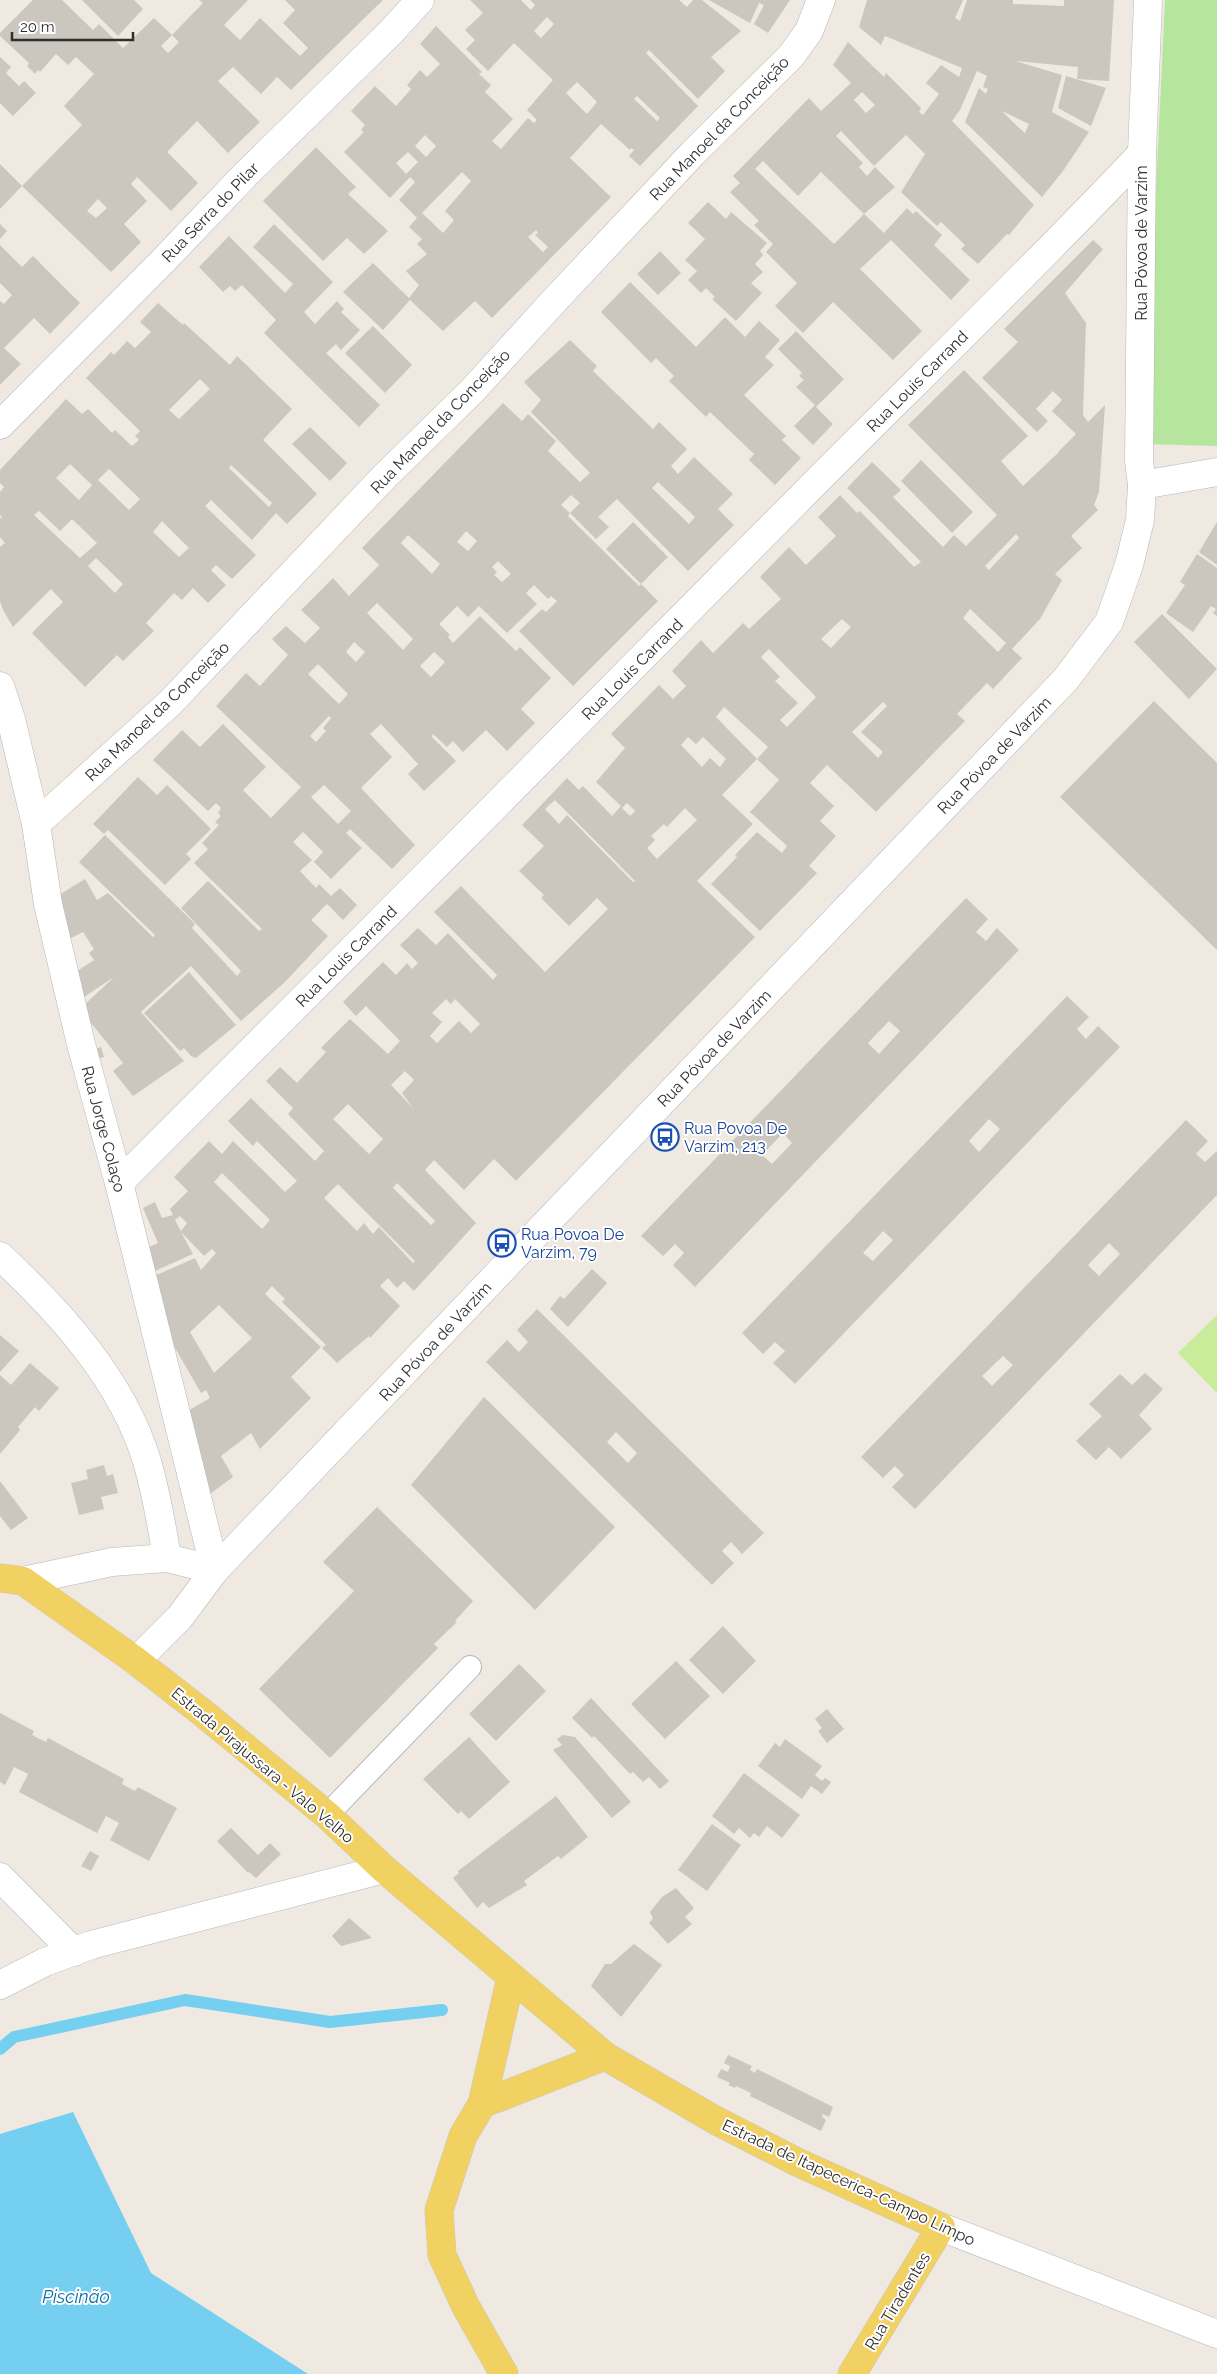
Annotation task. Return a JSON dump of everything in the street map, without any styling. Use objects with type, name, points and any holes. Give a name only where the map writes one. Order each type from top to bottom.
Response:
[{"type":"main road","name":"Estrada Pirajussara - Valo Velho","points":[[12,1580],[136,1661],[327,1815],[384,1869],[511,1977]]},
{"type":"main road","name":"Estrada de Itapecerica-Campo Limpo","points":[[511,1977],[605,2056],[748,2137],[797,2162],[941,2227]]},
{"type":"main road","points":[[504,2374],[466,2307],[442,2255],[439,2210],[463,2136],[482,2104],[511,1977]]},
{"type":"main road","points":[[482,2104],[605,2056]]},
{"type":"main road","name":"Rua Tiradentes","points":[[852,2374],[941,2227]]},
{"type":"street","name":"Rua Serra do Pilar","points":[[0,425],[162,262],[244,176],[391,32],[420,0]]},
{"type":"street","name":"Rua Manoel da Conceição","points":[[36,824],[170,703],[385,476],[472,391],[693,154],[791,56],[809,30],[821,0]]},
{"type":"street","name":"Rua Póvoa de Varzim","points":[[136,1661],[180,1616],[215,1570],[421,1357],[1066,679],[1108,622],[1129,565],[1140,520],[1142,485],[1140,452],[1142,152],[1148,0]]},
{"type":"street","name":"Rua Louis Carrand","points":[[119,1183],[547,756],[928,370],[1081,218],[1142,152]]},
{"type":"street","points":[[1142,485],[1217,472]]},
{"type":"street","name":"Rua Jorge Colaço","points":[[0,686],[11,719],[36,824],[48,904],[81,1044],[119,1183],[215,1570]]},
{"type":"street","points":[[0,1256],[23,1278],[86,1348],[125,1408],[147,1461],[167,1558]]},
{"type":"street","points":[[12,1580],[112,1562],[167,1558],[215,1570]]},
{"type":"street","points":[[0,1985],[44,1962],[91,1945],[384,1869]]},
{"type":"street","points":[[0,1877],[74,1952]]},
{"type":"street","name":"Estrada de Itapecerica-Campo Limpo","points":[[941,2227],[1217,2334]]},
{"type":"lane","points":[[327,1815],[470,1666]]},
{"type":"green space","points":[[1165,0],[1217,0],[1217,446],[1144,444]]},
{"type":"green space","points":[[1217,1315],[1217,1393],[1178,1353]]},
{"type":"water","name":"Piscinão","points":[[73,2112],[151,2273],[308,2374],[0,2374],[0,2134]]},
{"type":"building","points":[[33,0],[62,0],[93,30],[99,24],[123,48],[154,18],[172,35],[203,3],[199,0],[248,0],[224,25],[240,40],[260,18],[300,56],[308,48],[283,23],[295,10],[285,0],[383,0],[291,90],[277,77],[261,94],[233,67],[218,81],[260,122],[228,153],[197,121],[167,152],[198,183],[171,211],[137,177],[131,184],[147,201],[124,224],[141,242],[111,272],[22,186],[82,125],[64,106],[94,74],[76,57],[68,65],[56,54],[40,72],[38,70],[35,74],[27,66],[29,63],[0,36],[0,33]],"holes":[[[172,35],[179,42],[168,53],[161,46]],[[98,199],[107,208],[96,218],[87,211]]]},
{"type":"building","points":[[82,0],[134,0],[143,9],[118,36]]},
{"type":"building","points":[[470,0],[521,0],[531,10],[535,5],[530,0],[679,0],[687,7],[693,0],[702,0],[741,31],[711,57],[725,71],[698,99],[649,50],[646,53],[698,106],[640,166],[629,156],[634,150],[631,148],[630,150],[601,124],[570,158],[611,197],[492,318],[475,301],[443,331],[410,300],[383,330],[343,292],[373,263],[409,298],[419,285],[406,271],[427,254],[417,244],[422,239],[409,227],[417,218],[399,200],[415,182],[410,177],[390,198],[344,152],[364,132],[361,130],[365,125],[351,111],[375,86],[396,106],[411,89],[407,85],[420,70],[427,77],[440,64],[420,44],[436,26],[482,72],[479,74],[491,85],[485,92],[513,119],[492,141],[501,149],[528,118],[534,123],[537,120],[527,110],[553,80],[514,43],[488,71],[466,49],[475,40],[465,30],[483,13]],"holes":[[[547,17],[554,24],[541,38],[534,31]],[[577,82],[597,102],[587,114],[566,93]],[[637,96],[660,118],[657,121],[634,99]],[[425,135],[436,146],[426,157],[415,146]],[[408,152],[418,162],[406,174],[396,163]],[[462,172],[471,181],[445,211],[454,220],[443,233],[422,213]],[[536,230],[538,233],[535,235],[548,247],[543,252],[528,237]]]},
{"type":"building","points":[[709,0],[790,0],[768,33],[754,24],[764,5],[759,3],[750,23]]},
{"type":"building","points":[[867,0],[963,0],[955,18],[960,21],[967,0],[1013,0],[1013,4],[1064,6],[1064,0],[1114,0],[1109,81],[1077,79],[1078,67],[1015,61],[1062,75],[1052,112],[1089,132],[1063,171],[1042,197],[965,122],[979,88],[986,94],[988,89],[983,87],[987,76],[977,71],[960,110],[952,121],[1034,205],[1009,235],[1007,234],[978,264],[961,249],[965,245],[941,222],[937,226],[901,192],[925,154],[906,135],[874,166],[841,131],[836,136],[863,163],[859,167],[867,176],[875,167],[895,187],[864,214],[884,233],[907,208],[913,214],[916,211],[942,235],[934,245],[970,280],[951,300],[891,240],[860,269],[922,331],[893,360],[833,302],[803,333],[775,306],[797,283],[766,252],[773,244],[754,225],[759,221],[730,192],[740,183],[733,176],[809,98],[821,111],[851,83],[833,65],[848,42],[884,77],[886,73],[921,108],[919,112],[923,115],[939,94],[926,83],[941,65],[959,77],[962,68],[885,36],[881,45],[859,27]],"holes":[[[862,92],[875,105],[866,113],[854,100]],[[1002,111],[1029,124],[1025,133]],[[763,161],[798,196],[821,172],[864,214],[834,244],[755,169]]]},
{"type":"building","points":[[0,57],[11,67],[6,73],[19,86],[24,81],[36,93],[13,116],[0,103]]},
{"type":"building","points":[[1066,76],[1106,88],[1091,126],[1058,108]]},
{"type":"building","points":[[316,147],[356,187],[348,194],[388,231],[364,254],[347,238],[323,261],[263,201]]},
{"type":"building","points":[[0,164],[22,186],[0,209]]},
{"type":"building","points":[[708,202],[726,219],[731,212],[767,243],[760,251],[763,255],[755,264],[763,272],[751,283],[762,293],[736,321],[712,299],[715,297],[706,288],[701,293],[688,280],[697,271],[685,260],[705,239],[688,223]]},
{"type":"building","points":[[0,224],[7,231],[0,239]]},
{"type":"building","points":[[274,224],[333,282],[304,312],[315,324],[337,301],[344,309],[341,312],[360,330],[341,350],[336,344],[326,353],[380,405],[359,427],[264,333],[276,320],[242,285],[235,291],[230,286],[223,292],[199,267],[229,236],[285,293],[293,284],[253,247]]},
{"type":"building","points":[[1093,240],[1103,249],[1065,293],[1086,323],[1083,415],[1088,422],[1105,405],[1099,492],[1094,505],[1098,510],[1071,536],[1082,548],[1055,574],[1062,580],[1040,619],[1012,649],[1022,658],[993,689],[987,683],[957,714],[965,721],[876,812],[827,765],[810,783],[834,806],[820,821],[836,836],[809,866],[817,873],[760,931],[711,884],[737,857],[735,855],[757,832],[782,853],[787,846],[750,812],[779,780],[757,759],[722,795],[753,824],[697,881],[755,937],[516,1181],[494,1159],[464,1190],[434,1160],[425,1170],[476,1223],[414,1291],[404,1281],[397,1288],[388,1278],[380,1286],[400,1306],[370,1338],[369,1336],[337,1363],[322,1348],[326,1345],[282,1302],[285,1299],[272,1286],[265,1294],[321,1347],[291,1377],[311,1398],[260,1449],[251,1433],[221,1456],[233,1477],[210,1494],[206,1493],[184,1413],[210,1398],[206,1390],[201,1393],[175,1348],[168,1354],[163,1335],[170,1329],[158,1305],[164,1303],[152,1277],[195,1258],[201,1270],[216,1253],[212,1249],[204,1256],[181,1232],[193,1254],[148,1274],[142,1250],[158,1243],[143,1208],[155,1202],[162,1218],[173,1215],[170,1209],[188,1191],[174,1177],[209,1141],[222,1154],[233,1141],[285,1192],[297,1181],[257,1141],[253,1146],[228,1121],[251,1098],[315,1161],[324,1151],[288,1114],[293,1108],[266,1081],[280,1067],[297,1083],[326,1052],[321,1048],[350,1019],[388,1054],[400,1041],[366,1006],[356,1016],[343,1002],[383,962],[396,975],[407,963],[412,969],[418,963],[400,945],[418,928],[436,945],[448,933],[493,980],[497,975],[434,912],[461,886],[545,972],[608,909],[597,898],[569,926],[541,898],[544,895],[519,871],[544,846],[522,825],[567,778],[579,790],[583,786],[612,816],[621,806],[596,782],[625,748],[611,734],[659,685],[673,699],[686,686],[672,671],[701,640],[713,653],[743,623],[749,629],[781,599],[760,577],[789,547],[806,565],[836,536],[818,517],[840,495],[857,513],[860,511],[914,567],[921,562],[847,488],[872,462],[901,490],[893,497],[943,547],[954,535],[966,546],[997,515],[908,425],[964,370],[1028,436],[1001,461],[1023,486],[1059,452],[1076,434],[1052,411],[1062,400],[1053,391],[1036,409],[1048,421],[1037,432],[982,378],[1018,342],[1004,329]],"holes":[[[1016,534],[1019,538],[989,570],[985,566]],[[970,609],[1006,643],[998,652],[963,618]],[[842,619],[851,627],[831,648],[821,639]],[[769,649],[816,697],[787,727],[780,720],[798,703],[775,681],[780,677],[761,657]],[[883,702],[887,706],[861,732],[883,752],[878,758],[852,732]],[[724,707],[768,747],[757,759],[716,717]],[[688,737],[696,744],[703,737],[726,759],[720,767],[710,758],[702,767],[681,745]],[[555,800],[635,881],[633,882],[567,815],[559,824],[545,809]],[[627,803],[635,811],[630,816],[622,808]],[[685,808],[697,820],[657,859],[647,848],[655,840],[651,836],[664,824],[667,827]],[[446,999],[451,1004],[455,999],[480,1024],[471,1033],[459,1021],[437,1043],[430,1036],[442,1022],[432,1013]],[[405,1071],[414,1080],[402,1093],[413,1108],[391,1085]],[[348,1104],[383,1139],[369,1154],[333,1119]],[[222,1173],[270,1220],[262,1229],[214,1182]],[[397,1183],[435,1221],[431,1225],[393,1188]],[[338,1184],[415,1261],[413,1263],[379,1227],[373,1234],[364,1223],[357,1231],[324,1198]],[[180,1216],[187,1223],[181,1231],[175,1220]],[[219,1305],[252,1338],[214,1373],[190,1332]]]},
{"type":"building","points":[[0,245],[22,267],[33,256],[80,303],[50,334],[34,318],[4,348],[21,364],[0,385],[0,301],[4,304],[12,295],[0,283]]},
{"type":"building","points":[[660,251],[681,273],[658,295],[637,274]]},
{"type":"building","points":[[630,282],[696,347],[725,317],[745,337],[759,321],[780,340],[765,357],[774,365],[744,395],[786,436],[782,440],[801,458],[775,485],[749,460],[754,454],[710,412],[706,417],[669,381],[674,376],[656,358],[651,363],[601,312]]},
{"type":"building","points":[[158,303],[183,325],[184,323],[230,365],[237,356],[292,409],[263,440],[317,494],[287,524],[276,513],[252,540],[211,500],[205,506],[256,555],[232,579],[216,565],[211,570],[226,585],[208,603],[193,588],[182,600],[174,593],[146,623],[154,631],[123,661],[117,655],[85,687],[32,633],[63,602],[51,589],[13,627],[3,610],[0,601],[0,547],[5,543],[0,537],[0,519],[2,517],[0,515],[0,492],[4,487],[0,483],[0,470],[66,399],[82,414],[88,409],[112,433],[115,430],[132,446],[139,440],[135,436],[140,431],[86,378],[111,352],[114,355],[127,341],[135,348],[151,332],[140,322]],"holes":[[[200,379],[210,389],[179,419],[169,410]],[[70,464],[92,485],[79,500],[56,478]],[[231,465],[272,503],[269,507],[229,468]],[[109,469],[140,499],[129,510],[98,480]],[[39,511],[60,531],[72,519],[97,543],[80,558],[34,515]],[[162,521],[189,548],[179,557],[153,532]],[[96,558],[123,584],[115,593],[88,566]]]},
{"type":"building","points":[[373,326],[412,365],[385,393],[345,353]]},
{"type":"building","points":[[796,331],[844,379],[816,407],[833,424],[813,445],[794,426],[815,405],[796,387],[804,380],[799,376],[802,373],[778,349]]},
{"type":"building","points":[[570,340],[597,366],[593,371],[653,429],[659,422],[687,449],[671,466],[678,474],[694,457],[733,494],[718,509],[734,525],[688,571],[617,499],[598,517],[609,527],[596,539],[570,513],[568,516],[639,586],[641,584],[658,601],[573,686],[519,631],[542,609],[546,612],[557,601],[551,596],[548,599],[534,585],[526,593],[537,604],[507,633],[479,606],[468,617],[457,606],[439,624],[450,635],[448,637],[453,643],[480,616],[516,651],[520,647],[551,678],[521,709],[535,723],[507,751],[486,730],[463,752],[453,741],[447,747],[433,734],[432,737],[456,761],[424,791],[408,774],[418,764],[381,724],[370,734],[392,757],[361,788],[415,845],[392,869],[350,829],[346,833],[362,848],[331,879],[314,862],[323,852],[303,832],[293,842],[312,860],[300,871],[316,888],[319,884],[331,896],[340,888],[357,905],[343,920],[327,904],[311,920],[328,936],[285,982],[241,1021],[191,966],[141,1012],[184,1061],[133,1096],[113,1071],[123,1063],[80,1009],[114,977],[78,1001],[71,975],[94,960],[89,953],[94,949],[83,932],[61,943],[49,901],[85,879],[97,900],[108,893],[153,937],[155,935],[79,862],[105,835],[195,924],[192,928],[237,976],[241,971],[181,908],[208,881],[259,931],[262,929],[194,863],[208,849],[202,843],[219,825],[215,822],[221,816],[218,813],[221,808],[216,803],[208,811],[153,760],[182,730],[200,747],[223,724],[266,767],[243,790],[271,818],[301,787],[216,706],[246,673],[260,686],[288,655],[272,639],[286,626],[305,643],[320,628],[301,610],[333,578],[349,596],[379,565],[362,548],[503,403],[522,421],[528,414],[556,441],[548,451],[580,482],[590,473],[531,412],[541,400],[524,382]],"holes":[[[658,482],[695,517],[689,524],[652,488]],[[571,495],[580,503],[570,513],[561,505]],[[466,531],[477,541],[468,551],[457,542]],[[408,535],[440,564],[432,574],[401,543]],[[498,561],[511,574],[502,582],[494,575],[497,572],[492,567]],[[377,603],[413,639],[403,650],[367,613]],[[354,642],[365,652],[356,662],[346,652]],[[434,652],[445,662],[431,677],[420,666]],[[318,664],[348,694],[339,704],[308,674]],[[329,716],[331,718],[323,728],[326,731],[316,742],[310,736]],[[324,785],[351,811],[338,824],[311,797]]]},
{"type":"building","points":[[310,427],[347,463],[330,481],[292,444]]},
{"type":"building","points":[[921,460],[973,512],[952,533],[901,481]]},
{"type":"building","points":[[633,522],[668,557],[641,584],[606,549]]},
{"type":"building","points":[[1217,522],[1217,565],[1199,552]]},
{"type":"building","points":[[1197,554],[1217,568],[1217,616],[1213,613],[1216,609],[1211,606],[1193,632],[1166,613],[1185,585],[1180,582]]},
{"type":"building","points":[[1162,614],[1217,669],[1189,699],[1134,642]]},
{"type":"building","points":[[1154,701],[1217,763],[1217,950],[1060,797]]},
{"type":"building","points":[[138,777],[157,795],[167,785],[211,829],[186,854],[191,859],[165,885],[108,830],[104,834],[93,824]]},
{"type":"building","points":[[966,898],[988,919],[976,932],[986,941],[997,928],[1019,950],[695,1287],[673,1265],[684,1253],[675,1244],[663,1256],[641,1236]],"holes":[[[889,1021],[900,1031],[879,1054],[868,1043]],[[783,1133],[792,1143],[772,1164],[762,1155]]]},
{"type":"building","points":[[189,972],[236,1025],[196,1058],[191,1056],[184,1048],[180,1051],[144,1013]]},
{"type":"building","points":[[1067,996],[1089,1017],[1077,1029],[1086,1039],[1098,1026],[1120,1047],[795,1384],[773,1363],[785,1351],[775,1342],[763,1354],[742,1333]],"holes":[[[989,1119],[1000,1129],[979,1152],[969,1141]],[[883,1231],[893,1240],[873,1261],[863,1253]]]},
{"type":"building","points":[[101,1047],[104,1057],[93,1060],[90,1050]]},
{"type":"building","points":[[1186,1120],[1208,1141],[1196,1154],[1205,1162],[1217,1151],[1217,1195],[915,1509],[892,1487],[904,1475],[895,1466],[883,1478],[861,1457]],"holes":[[[1109,1243],[1120,1254],[1099,1276],[1088,1265]],[[1003,1356],[1013,1365],[992,1386],[982,1376]]]},
{"type":"building","points":[[592,1269],[607,1283],[568,1327],[550,1309],[560,1296],[564,1299]]},
{"type":"building","points":[[537,1309],[764,1533],[742,1554],[731,1542],[722,1551],[734,1563],[712,1585],[486,1362],[507,1340],[519,1352],[528,1342],[517,1330]],"holes":[[[616,1432],[637,1453],[628,1463],[607,1442]]]},
{"type":"building","points":[[0,1335],[19,1351],[0,1372]]},
{"type":"building","points":[[30,1363],[59,1388],[39,1411],[35,1407],[18,1427],[20,1430],[0,1454],[0,1375],[11,1385]]},
{"type":"building","points":[[1145,1373],[1163,1389],[1139,1415],[1152,1429],[1121,1459],[1109,1447],[1096,1460],[1076,1441],[1102,1416],[1089,1404],[1120,1374],[1132,1385]]},
{"type":"building","points":[[484,1397],[615,1527],[535,1610],[411,1485]]},
{"type":"building","points":[[104,1465],[107,1476],[113,1474],[118,1493],[101,1497],[104,1509],[79,1515],[71,1483],[88,1479],[86,1470]]},
{"type":"building","points":[[0,1481],[28,1518],[11,1530],[0,1516]]},
{"type":"building","points":[[377,1507],[473,1601],[455,1621],[457,1622],[434,1644],[438,1648],[330,1758],[259,1689],[354,1591],[323,1562]]},
{"type":"building","points":[[723,1626],[756,1661],[723,1694],[689,1660]]},
{"type":"building","points":[[676,1661],[710,1696],[665,1739],[631,1704]]},
{"type":"building","points":[[519,1664],[546,1691],[496,1741],[469,1714]]},
{"type":"building","points":[[591,1698],[669,1781],[660,1789],[649,1777],[643,1782],[633,1772],[630,1774],[594,1736],[592,1738],[572,1718]]},
{"type":"building","points":[[827,1709],[844,1729],[827,1743],[818,1731],[822,1728],[815,1719]]},
{"type":"building","points":[[0,1713],[34,1731],[32,1735],[46,1742],[48,1738],[124,1779],[122,1784],[135,1791],[138,1787],[177,1808],[149,1861],[110,1840],[119,1823],[106,1816],[97,1833],[19,1792],[28,1774],[14,1767],[5,1785],[0,1782]]},
{"type":"building","points":[[563,1735],[575,1737],[631,1802],[612,1818],[553,1750],[562,1745],[557,1739]]},
{"type":"building","points":[[469,1737],[510,1782],[469,1819],[461,1811],[458,1814],[423,1779]]},
{"type":"building","points":[[785,1739],[822,1766],[815,1775],[822,1781],[825,1778],[831,1782],[822,1794],[811,1786],[802,1799],[758,1766],[775,1743],[780,1747]]},
{"type":"building","points":[[744,1773],[800,1815],[782,1838],[767,1826],[759,1837],[754,1833],[750,1838],[739,1828],[734,1834],[712,1816]]},
{"type":"building","points":[[556,1796],[588,1837],[561,1859],[558,1856],[524,1881],[527,1885],[489,1908],[483,1902],[477,1908],[453,1878],[459,1873],[458,1871]]},
{"type":"building","points":[[712,1824],[741,1845],[707,1891],[678,1870]]},
{"type":"building","points":[[231,1828],[258,1855],[270,1843],[281,1854],[256,1878],[248,1873],[217,1841]]},
{"type":"building","points":[[90,1851],[99,1856],[91,1871],[81,1866]]},
{"type":"building","points":[[676,1888],[694,1908],[685,1917],[692,1924],[668,1944],[649,1923],[653,1918],[650,1912],[662,1897]]},
{"type":"building","points":[[349,1918],[372,1938],[341,1946],[332,1936]]},
{"type":"building","points":[[634,1944],[662,1965],[621,2017],[591,1986],[605,1964],[611,1964]]},
{"type":"building","points":[[728,2055],[752,2066],[750,2070],[755,2073],[757,2069],[833,2107],[829,2117],[823,2114],[822,2117],[826,2120],[821,2131],[750,2096],[751,2093],[736,2086],[735,2088],[728,2085],[730,2083],[717,2077],[721,2069],[728,2072],[730,2066],[724,2063]]},
{"type":"waterway","points":[[0,2049],[14,2037],[185,2000],[330,2022],[442,2010]]},
{"type":"place","name":"Rua Povoa De Varzim, 213","points":[[665,1137]]},
{"type":"place","name":"Rua Povoa De Varzim, 79","points":[[502,1243]]}]
